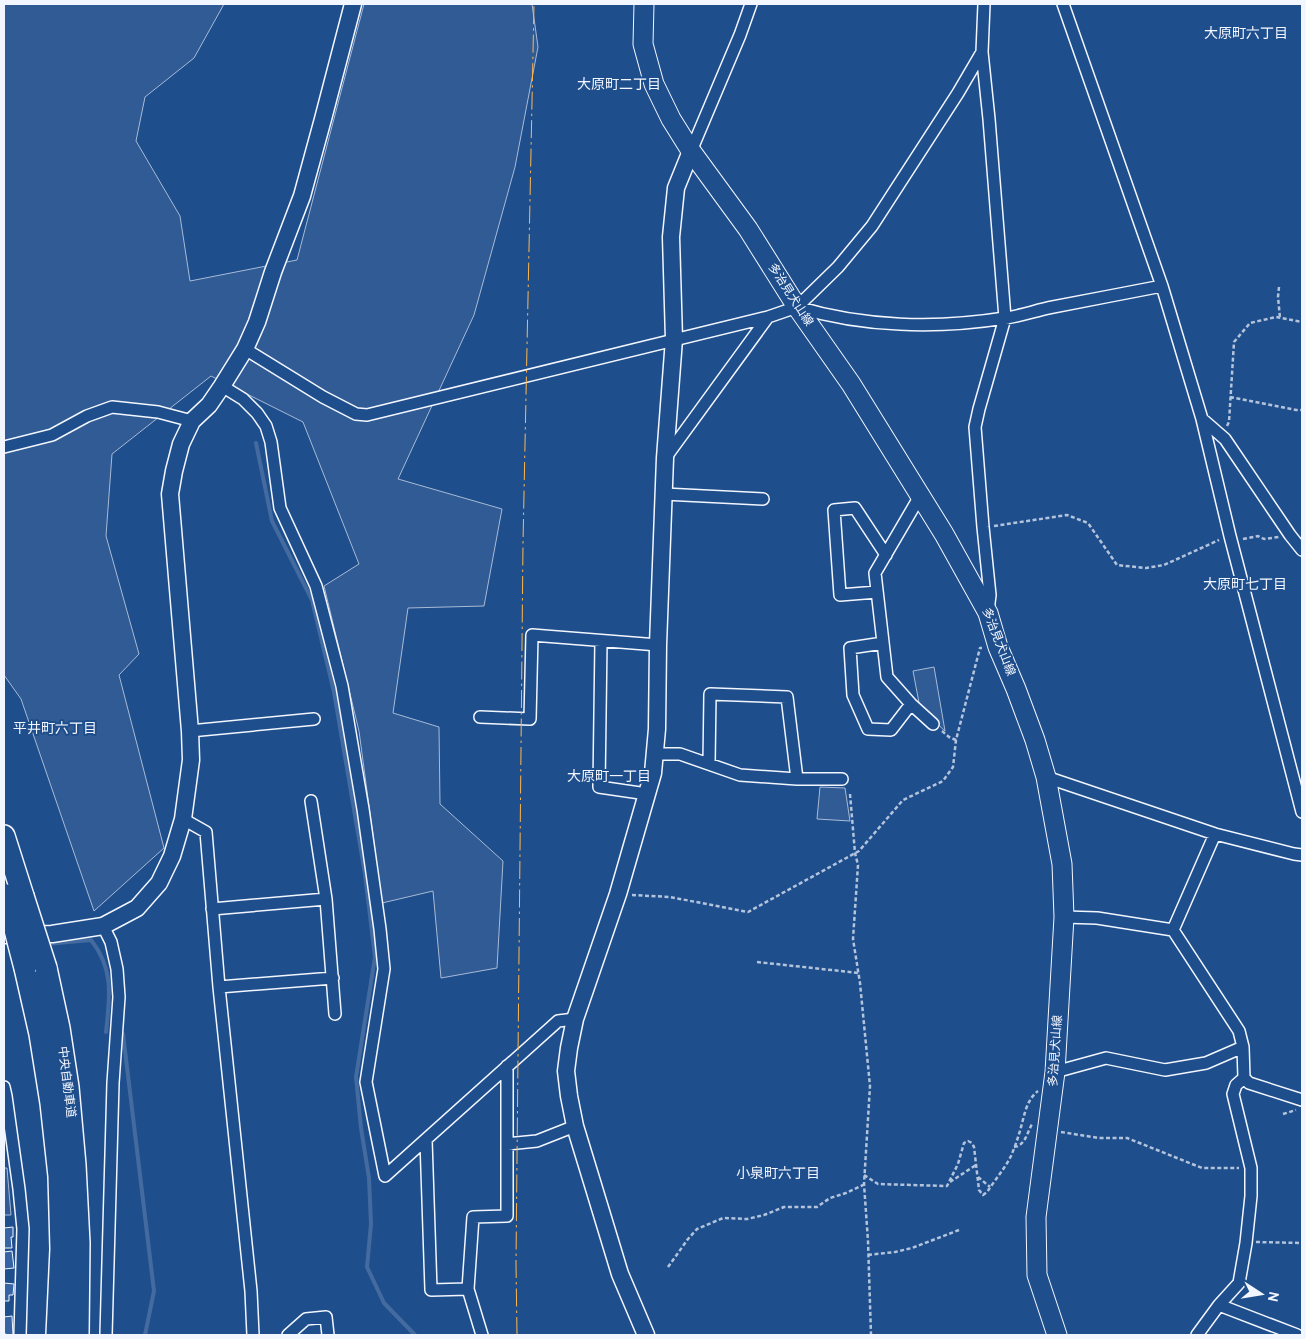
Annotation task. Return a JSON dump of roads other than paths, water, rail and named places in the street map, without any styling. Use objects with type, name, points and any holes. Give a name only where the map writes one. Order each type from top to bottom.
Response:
[{"type":"highway","name":"中央自動車道","points":[[4,836],[11,894],[59,1028],[68,1087],[79,1243],[78,1335]]},
{"type":"highway","name":"中央自動車道","points":[[36,968],[40,1034],[51,1103],[58,1176],[61,1249],[57,1335]]},
{"type":"main road","name":"多治見犬山線","points":[[644,4],[643,44],[654,84],[671,119],[691,152],[748,229],[797,307],[851,384],[944,534],[988,612],[998,647],[1035,740],[1046,776],[1062,864],[1064,917],[1054,1080],[1036,1217],[1037,1275],[1057,1335]]},
{"type":"street","points":[[4,935],[52,934],[103,926],[136,908],[159,883],[172,856],[183,819],[191,760],[170,494],[174,472],[181,444],[192,421],[209,405],[222,386],[245,349],[256,322],[302,196],[353,4]]},
{"type":"street","points":[[642,1334],[620,1274],[575,1126],[566,1071],[575,1019],[618,894],[654,773],[665,458],[674,339],[671,237],[676,188],[751,4]]},
{"type":"street","points":[[984,4],[982,52],[1005,318],[978,410],[975,427],[990,595],[988,612]]},
{"type":"street","points":[[1063,4],[1162,286],[1202,419],[1302,812]]},
{"type":"street","points":[[245,349],[323,397],[356,414],[367,415],[674,339],[768,318],[797,307],[838,267],[872,226],[958,93],[982,52]]},
{"type":"street","points":[[797,307],[851,320],[939,325],[1005,318],[1162,286]]},
{"type":"street","points":[[665,458],[768,318]]},
{"type":"street","points":[[222,386],[243,399],[257,413],[266,426],[271,442],[280,508],[316,586],[342,686],[363,809],[384,969],[366,1082],[385,1176],[558,1021],[575,1019]]},
{"type":"street","points":[[4,447],[52,435],[87,416],[112,407],[158,412],[192,421]]},
{"type":"street","points":[[1202,419],[1221,435],[1302,550]]},
{"type":"street","points":[[664,494],[763,499]]},
{"type":"street","points":[[920,496],[875,573],[887,677],[911,704],[933,724]]},
{"type":"street","points":[[877,592],[840,595],[834,510],[855,508],[886,555]]},
{"type":"street","points":[[480,717],[530,719],[532,635],[658,645]]},
{"type":"street","points":[[601,640],[599,787],[647,794]]},
{"type":"street","points":[[883,643],[850,648],[853,696],[868,729],[891,730],[911,704]]},
{"type":"street","points":[[709,764],[710,694],[787,697],[797,779]]},
{"type":"street","points":[[190,731],[314,719]]},
{"type":"street","points":[[655,754],[680,754],[740,774],[797,779],[842,779]]},
{"type":"street","points":[[1046,776],[1215,834],[1302,855]]},
{"type":"street","points":[[311,801],[326,899],[335,1014]]},
{"type":"street","points":[[183,819],[206,832],[219,987],[251,1291],[253,1335]]},
{"type":"street","points":[[1173,930],[1215,834]]},
{"type":"street","points":[[212,909],[326,899]]},
{"type":"street","points":[[1064,917],[1096,918],[1173,930],[1239,1031],[1243,1047],[1244,1078],[1249,1083],[1302,1100]]},
{"type":"street","points":[[103,926],[111,942],[117,969],[119,996],[113,1083],[106,1335]]},
{"type":"street","points":[[219,987],[333,978]]},
{"type":"street","points":[[1054,1080],[1106,1058],[1165,1070],[1206,1063],[1243,1047]]},
{"type":"street","points":[[482,1335],[468,1289],[473,1217],[507,1216],[507,1066]]},
{"type":"street","points":[[1197,1335],[1219,1305],[1239,1283],[1252,1196],[1251,1168],[1233,1094],[1236,1084],[1244,1078]]},
{"type":"street","points":[[4,1087],[10,1160],[23,1228],[20,1335]]},
{"type":"street","points":[[507,1144],[537,1141],[575,1126]]},
{"type":"street","points":[[426,1140],[431,1290],[468,1289]]},
{"type":"street","points":[[1219,1305],[1297,1335]]},
{"type":"street","points":[[288,1335],[306,1319],[326,1317],[328,1335]]},
{"type":"waterway","points":[[256,443],[272,521],[312,600],[334,692],[365,874],[375,957],[356,1077],[361,1128],[369,1178],[371,1224],[367,1267],[384,1303],[415,1335]]},
{"type":"waterway","points":[[46,944],[91,940],[104,962],[109,983],[106,1032]]},
{"type":"waterway","points":[[123,1034],[154,1291],[145,1335]]},
{"type":"district","name":"大原町六丁目","points":[[1246,34]]},
{"type":"district","name":"大原町二丁目","points":[[619,85]]},
{"type":"district","name":"大原町七丁目","points":[[1245,585]]},
{"type":"district","name":"平井町六丁目","points":[[55,729]]},
{"type":"district","name":"大原町一丁目","points":[[609,777]]},
{"type":"district","name":"小泉町六丁目","points":[[778,1174]]}]
